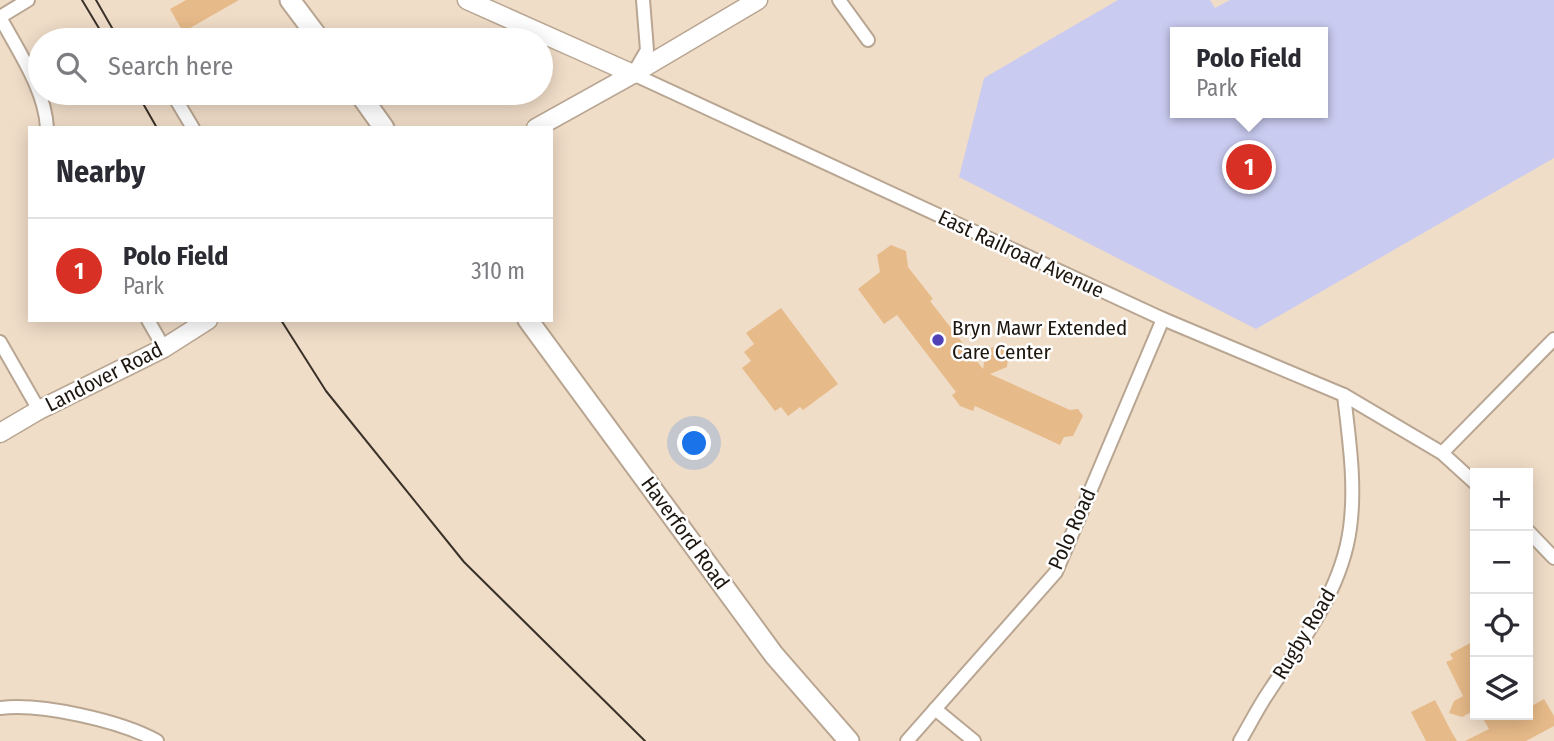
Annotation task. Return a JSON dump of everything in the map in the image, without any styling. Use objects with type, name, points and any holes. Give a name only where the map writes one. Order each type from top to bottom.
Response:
[{"type":"main road","points":[[290,0],[311,28]]},
{"type":"main road","points":[[368,105],[383,126]]},
{"type":"main road","name":"Haverford Road","points":[[529,322],[774,655],[849,741]]},
{"type":"street","points":[[28,0],[0,17],[28,71]]},
{"type":"street","points":[[467,0],[530,28]]},
{"type":"street","points":[[633,74],[647,50],[643,0]]},
{"type":"street","points":[[540,126],[758,0]]},
{"type":"street","points":[[839,0],[868,40]]},
{"type":"street","points":[[553,38],[633,74]]},
{"type":"street","name":"East Railroad Avenue","points":[[633,74],[1163,319],[1344,395],[1442,453],[1470,479]]},
{"type":"street","points":[[44,105],[47,126]]},
{"type":"street","points":[[180,105],[192,126]]},
{"type":"street","name":"Polo Road","points":[[907,741],[1056,572],[1163,319]]},
{"type":"street","points":[[149,322],[164,348]]},
{"type":"street","name":"Landover Road","points":[[0,433],[38,410],[164,348],[205,322]]},
{"type":"street","points":[[1442,453],[1554,339]]},
{"type":"street","points":[[0,342],[38,410]]},
{"type":"street","name":"Rugby Road","points":[[1240,741],[1312,627],[1339,572],[1350,531],[1353,498],[1344,395]]},
{"type":"street","points":[[1533,536],[1554,558]]},
{"type":"street","points":[[0,708],[59,712],[105,722],[158,741]]},
{"type":"street","points":[[935,709],[975,741]]},
{"type":"shaded area","points":[[1118,0],[1210,0],[1215,8],[1230,0],[1554,0],[1554,158],[1256,329],[959,177],[984,78]]},
{"type":"building","points":[[186,0],[239,0],[190,28],[181,28],[170,9]]},
{"type":"building","name":"Bryn Mawr Extended Care Center","points":[[891,245],[906,251],[908,267],[933,299],[930,301],[983,369],[986,350],[1004,343],[1009,348],[1007,367],[990,374],[1070,410],[1078,409],[1083,416],[1073,436],[1064,437],[1060,445],[975,406],[973,411],[960,406],[952,395],[956,392],[897,315],[884,324],[858,289],[880,272],[877,255]]},
{"type":"building","points":[[781,308],[838,384],[803,410],[800,407],[788,416],[781,407],[775,411],[742,368],[751,361],[744,352],[754,344],[746,333]]},
{"type":"building","points":[[1470,643],[1470,713],[1462,717],[1449,713],[1454,701],[1463,696],[1446,662],[1453,659],[1450,654]]},
{"type":"building","points":[[1544,699],[1554,716],[1554,726],[1526,741],[1465,741],[1489,729],[1484,720],[1533,720],[1533,705]]},
{"type":"building","points":[[1435,700],[1457,741],[1426,741],[1411,712]]},
{"type":"tram line","points":[[82,0],[99,28]]},
{"type":"tram line","points":[[96,0],[112,28]]},
{"type":"tram line","points":[[144,105],[156,126]]},
{"type":"tram line","points":[[282,322],[326,391],[464,562],[645,741]]},
{"type":"place","name":"Polo Field","points":[[1249,167]]},
{"type":"place","name":"Bryn Mawr Extended Care Center","points":[[938,340]]}]
